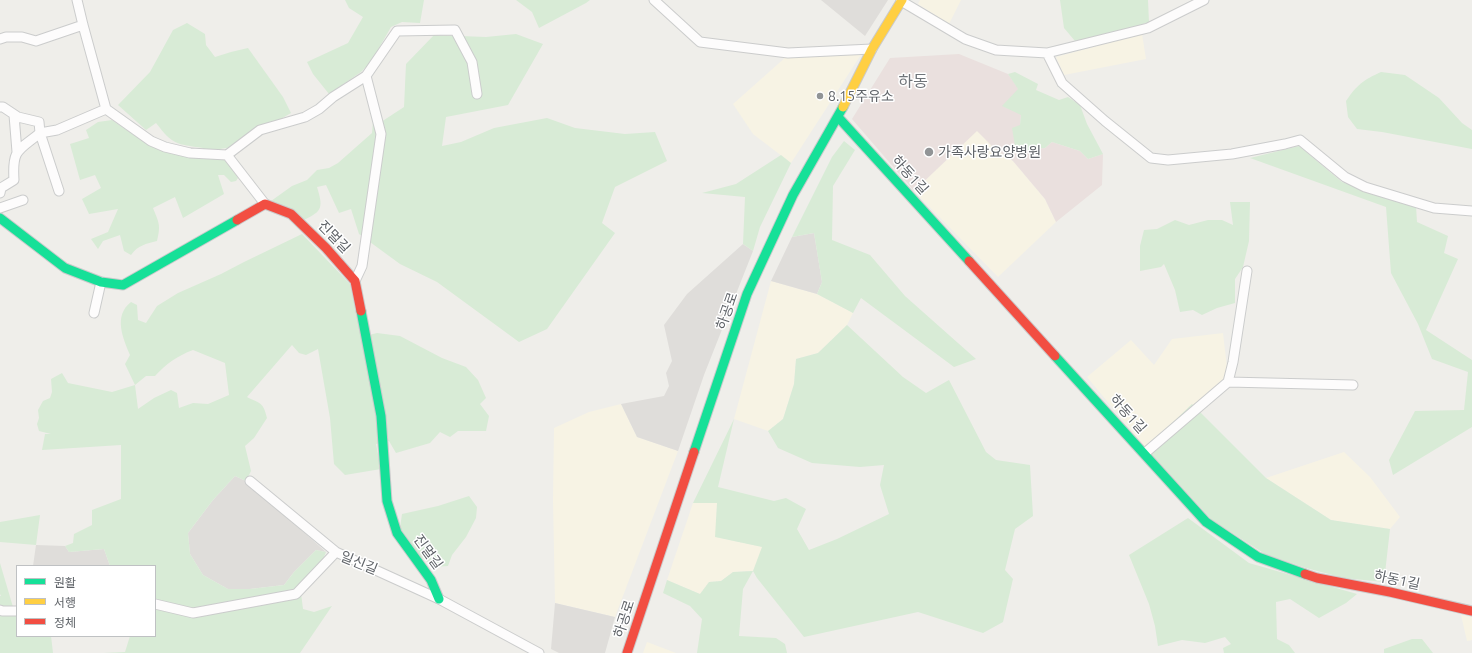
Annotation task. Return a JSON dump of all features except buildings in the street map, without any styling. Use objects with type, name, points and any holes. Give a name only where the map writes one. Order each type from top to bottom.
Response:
[{"type":"street","points":[[77,0],[82,25],[106,109],[151,141],[165,148],[190,153],[227,155],[260,130],[305,117],[320,109],[332,96],[366,76],[397,31],[455,30],[472,62],[478,94]]},
{"type":"street","points":[[654,0],[700,42],[788,53],[872,49]]},
{"type":"street","points":[[902,0],[965,39],[996,50],[1047,53],[1148,28],[1204,0]]},
{"type":"street","name":"하공로","points":[[627,653],[747,294],[793,195],[838,117],[872,49],[902,0]]},
{"type":"street","points":[[0,39],[6,36],[22,37],[36,41],[82,25]]},
{"type":"street","points":[[1047,53],[1062,83],[1105,121],[1151,158],[1168,160],[1232,154],[1300,140],[1344,177],[1365,187],[1434,208],[1472,212]]},
{"type":"street","points":[[355,281],[362,266],[381,134],[366,76]]},
{"type":"street","points":[[0,107],[3,107],[18,117],[39,122],[40,133],[59,191]]},
{"type":"street","points":[[16,152],[40,133],[57,130],[106,109]]},
{"type":"street","points":[[0,193],[1,188],[14,180],[13,164],[16,152],[14,115]]},
{"type":"street","name":"하동1길","points":[[838,117],[1145,453],[1206,522],[1258,557],[1317,578],[1390,592],[1472,611]]},
{"type":"street","points":[[0,218],[65,268],[101,282],[123,285],[265,204],[227,155]]},
{"type":"street","points":[[0,208],[23,200]]},
{"type":"street","name":"진멀길","points":[[265,204],[292,214],[326,248],[355,281],[381,416],[387,501],[397,533],[431,580],[439,599]]},
{"type":"street","points":[[0,211],[12,228]]},
{"type":"street","points":[[1145,453],[1228,382],[1233,362],[1247,272]]},
{"type":"street","points":[[94,313],[101,282]]},
{"type":"street","points":[[1228,382],[1353,385]]},
{"type":"street","points":[[250,481],[336,552]]},
{"type":"street","name":"일신길","points":[[156,604],[193,613],[296,594],[336,552],[439,599],[539,653]]},
{"type":"street","points":[[0,610],[16,611]]},
{"type":"shaded area","points":[[821,0],[888,0],[865,36]]},
{"type":"shaded area","points":[[920,0],[961,0],[949,24],[918,4]]},
{"type":"shaded area","points":[[1142,34],[1146,59],[1064,75],[1056,57]]},
{"type":"shaded area","points":[[862,53],[791,163],[753,134],[733,104],[787,56]]},
{"type":"shaded area","points":[[959,54],[1008,74],[1019,89],[1021,115],[1020,125],[1024,152],[1033,149],[1045,148],[1052,142],[1080,151],[1088,159],[1103,154],[1102,185],[1056,222],[1045,199],[1013,161],[995,149],[977,131],[914,191],[852,119],[890,58]]},
{"type":"shaded area","points":[[977,130],[995,149],[1013,161],[1045,199],[1056,222],[998,277],[914,191]]},
{"type":"shaded area","points":[[814,233],[822,282],[817,294],[771,281],[792,237]]},
{"type":"shaded area","points":[[743,244],[753,251],[704,375],[678,451],[637,437],[621,404],[664,396],[669,386],[666,373],[672,361],[664,325],[687,294]]},
{"type":"shaded area","points":[[771,281],[817,294],[853,313],[847,325],[818,353],[796,359],[794,384],[783,419],[768,431],[734,419]]},
{"type":"shaded area","points":[[1223,333],[1227,367],[1224,380],[1146,448],[1087,377],[1131,340],[1154,365],[1172,339]]},
{"type":"shaded area","points":[[621,404],[637,437],[678,451],[615,617],[555,603],[553,500],[554,428],[589,412]]},
{"type":"shaded area","points":[[1344,452],[1370,477],[1400,517],[1390,529],[1331,520],[1266,478]]},
{"type":"shaded area","points":[[235,476],[246,481],[326,552],[316,550],[294,572],[284,585],[250,589],[228,589],[203,575],[190,554],[188,533],[213,500]]},
{"type":"shaded area","points":[[693,503],[717,503],[716,537],[763,547],[753,571],[733,572],[721,581],[709,582],[700,594],[667,580]]},
{"type":"shaded area","points":[[36,545],[65,546],[69,552],[104,549],[110,565],[33,565]]},
{"type":"shaded area","points":[[555,603],[615,617],[605,653],[559,653],[551,649]]},
{"type":"shaded area","points":[[1461,615],[1472,617],[1472,640],[1467,641]]},
{"type":"shaded area","points":[[647,642],[676,653],[643,653]]},
{"type":"green space","points":[[345,0],[424,0],[420,23],[402,22],[391,27],[371,62],[361,72],[329,94],[313,74],[307,62],[348,43],[363,17],[349,8]]},
{"type":"green space","points":[[516,0],[590,0],[539,28],[532,12]]},
{"type":"green space","points":[[1060,0],[1148,0],[1149,22],[1121,31],[1075,41],[1064,28]]},
{"type":"green space","points":[[187,23],[205,34],[206,45],[215,57],[248,48],[283,97],[291,113],[233,147],[220,149],[238,178],[236,181],[231,182],[224,175],[218,175],[224,194],[183,218],[175,197],[153,208],[159,224],[157,241],[139,247],[131,255],[124,251],[120,235],[103,241],[98,249],[91,239],[108,232],[118,209],[89,214],[82,199],[101,188],[95,175],[80,180],[70,144],[89,138],[86,130],[98,122],[112,120],[141,140],[165,150],[202,156],[203,148],[187,146],[171,140],[156,123],[146,130],[118,105],[150,72],[173,30]]},
{"type":"green space","points":[[516,34],[543,44],[508,105],[446,117],[442,146],[461,142],[494,128],[547,118],[575,128],[625,134],[655,132],[667,161],[615,187],[602,223],[615,233],[547,329],[519,342],[437,282],[400,264],[359,234],[351,209],[339,213],[326,185],[317,187],[321,204],[320,208],[315,214],[304,220],[271,201],[292,186],[307,180],[317,170],[329,168],[338,163],[372,133],[373,122],[381,122],[404,107],[406,64],[434,35],[486,37]]},
{"type":"green space","points":[[1015,72],[1038,84],[1036,90],[1059,100],[1068,97],[1080,105],[1087,124],[1103,154],[1088,159],[1080,151],[1052,142],[1045,148],[1033,149],[1024,152],[1015,146],[1012,128],[1020,125],[1021,115],[1002,106],[1018,89],[1008,74]]},
{"type":"green space","points":[[1381,72],[1405,75],[1439,98],[1462,123],[1472,130],[1472,149],[1382,132],[1357,129],[1348,117],[1346,101],[1361,84]]},
{"type":"green space","points":[[844,141],[855,150],[833,186],[832,240],[870,255],[905,296],[976,359],[954,367],[861,298],[853,313],[817,294],[822,282],[814,233],[792,237],[832,157]]},
{"type":"green space","points":[[1299,146],[1342,182],[1416,206],[1417,222],[1448,236],[1444,253],[1458,259],[1426,330],[1472,360],[1472,427],[1393,475],[1389,460],[1415,411],[1464,410],[1468,372],[1432,359],[1418,324],[1391,273],[1386,207],[1250,158]]},
{"type":"green space","points":[[781,155],[791,163],[760,227],[753,251],[743,244],[745,197],[702,193],[736,184]]},
{"type":"green space","points":[[1230,202],[1250,202],[1249,241],[1243,267],[1235,279],[1235,303],[1217,308],[1202,315],[1193,310],[1180,312],[1175,290],[1164,264],[1161,267],[1140,271],[1140,246],[1144,230],[1157,229],[1175,220],[1189,225],[1208,220],[1222,220],[1233,225]]},
{"type":"green space","points":[[302,234],[350,284],[361,337],[377,333],[400,336],[442,358],[466,367],[478,380],[486,398],[480,404],[489,416],[486,431],[458,431],[450,437],[440,432],[430,443],[396,453],[389,441],[376,444],[381,469],[345,475],[334,464],[330,418],[318,349],[306,355],[299,353],[292,345],[247,397],[258,402],[262,406],[267,418],[254,438],[245,446],[251,471],[246,481],[235,476],[213,500],[188,533],[190,554],[203,575],[228,589],[250,589],[284,585],[294,572],[316,550],[326,552],[322,562],[300,585],[303,609],[314,612],[332,606],[300,653],[103,653],[125,652],[130,637],[156,637],[156,565],[110,565],[104,549],[69,552],[65,546],[73,543],[74,534],[92,525],[92,510],[121,499],[121,445],[42,450],[45,434],[51,434],[39,431],[37,424],[39,418],[38,410],[43,401],[50,398],[52,392],[51,379],[62,373],[68,383],[112,392],[135,385],[125,364],[130,355],[121,327],[122,314],[126,308],[131,302],[137,305],[138,320],[146,323],[157,306],[178,293],[221,274]],"holes":[[[193,350],[225,363],[229,395],[208,404],[193,403],[179,408],[177,393],[171,390],[154,398],[138,409],[135,385],[146,376],[155,376],[172,361]]]},
{"type":"green space","points":[[847,325],[903,377],[926,393],[949,380],[986,452],[996,460],[1030,465],[1033,516],[1015,529],[1005,570],[1013,579],[1003,622],[983,633],[918,612],[804,637],[753,571],[762,547],[715,537],[717,503],[693,503],[734,419],[718,487],[774,501],[786,498],[806,509],[797,529],[809,550],[837,539],[889,514],[880,485],[884,465],[860,467],[812,463],[778,448],[768,431],[783,419],[794,384],[796,359],[818,353]]},
{"type":"green space","points":[[1192,404],[1266,478],[1331,520],[1390,529],[1384,582],[1344,578],[1306,568],[1265,554],[1212,520],[1146,448]]},
{"type":"green space","points":[[469,496],[477,507],[476,518],[466,537],[452,555],[448,566],[434,567],[419,555],[400,528],[402,514],[438,506]]},
{"type":"green space","points":[[40,515],[36,545],[0,542],[0,522]]},
{"type":"green space","points":[[1188,518],[1249,563],[1357,594],[1346,603],[1319,618],[1290,599],[1276,602],[1277,639],[1289,645],[1295,653],[1224,653],[1223,648],[1231,644],[1225,637],[1205,643],[1182,640],[1158,646],[1155,626],[1149,604],[1129,555]]},
{"type":"green space","points":[[0,563],[13,607],[0,608]]},
{"type":"green space","points":[[753,571],[743,589],[739,636],[776,638],[785,644],[787,653],[697,653],[702,619],[690,606],[663,593],[667,580],[700,594],[709,582],[721,581],[733,572]]},
{"type":"green space","points":[[0,616],[16,616],[16,637],[51,637],[53,653],[0,653]]},
{"type":"green space","points":[[1412,639],[1422,639],[1433,653],[1384,653],[1384,649]]},
{"type":"traffic: fast","points":[[694,452],[747,294],[793,195],[843,107]]},
{"type":"traffic: fast","points":[[838,117],[969,261]]},
{"type":"traffic: fast","points":[[0,218],[65,268],[101,282],[123,285],[237,220]]},
{"type":"traffic: fast","points":[[361,311],[381,416],[387,501],[397,533],[431,580],[439,599]]},
{"type":"traffic: fast","points":[[1055,356],[1206,522],[1258,557],[1305,574]]},
{"type":"traffic: slow","points":[[843,107],[872,49],[902,0]]},
{"type":"traffic: jam","points":[[237,220],[265,204],[291,214],[326,248],[355,281],[361,311]]},
{"type":"traffic: jam","points":[[969,261],[1055,356]]},
{"type":"traffic: jam","points":[[627,653],[694,452]]},
{"type":"traffic: jam","points":[[1305,574],[1317,578],[1390,592],[1472,611]]},
{"type":"place","name":"8.15주유소","points":[[820,96]]},
{"type":"place","name":"가족사랑요양병원","points":[[929,152]]},
{"type":"district","name":"하동","points":[[913,82]]}]
